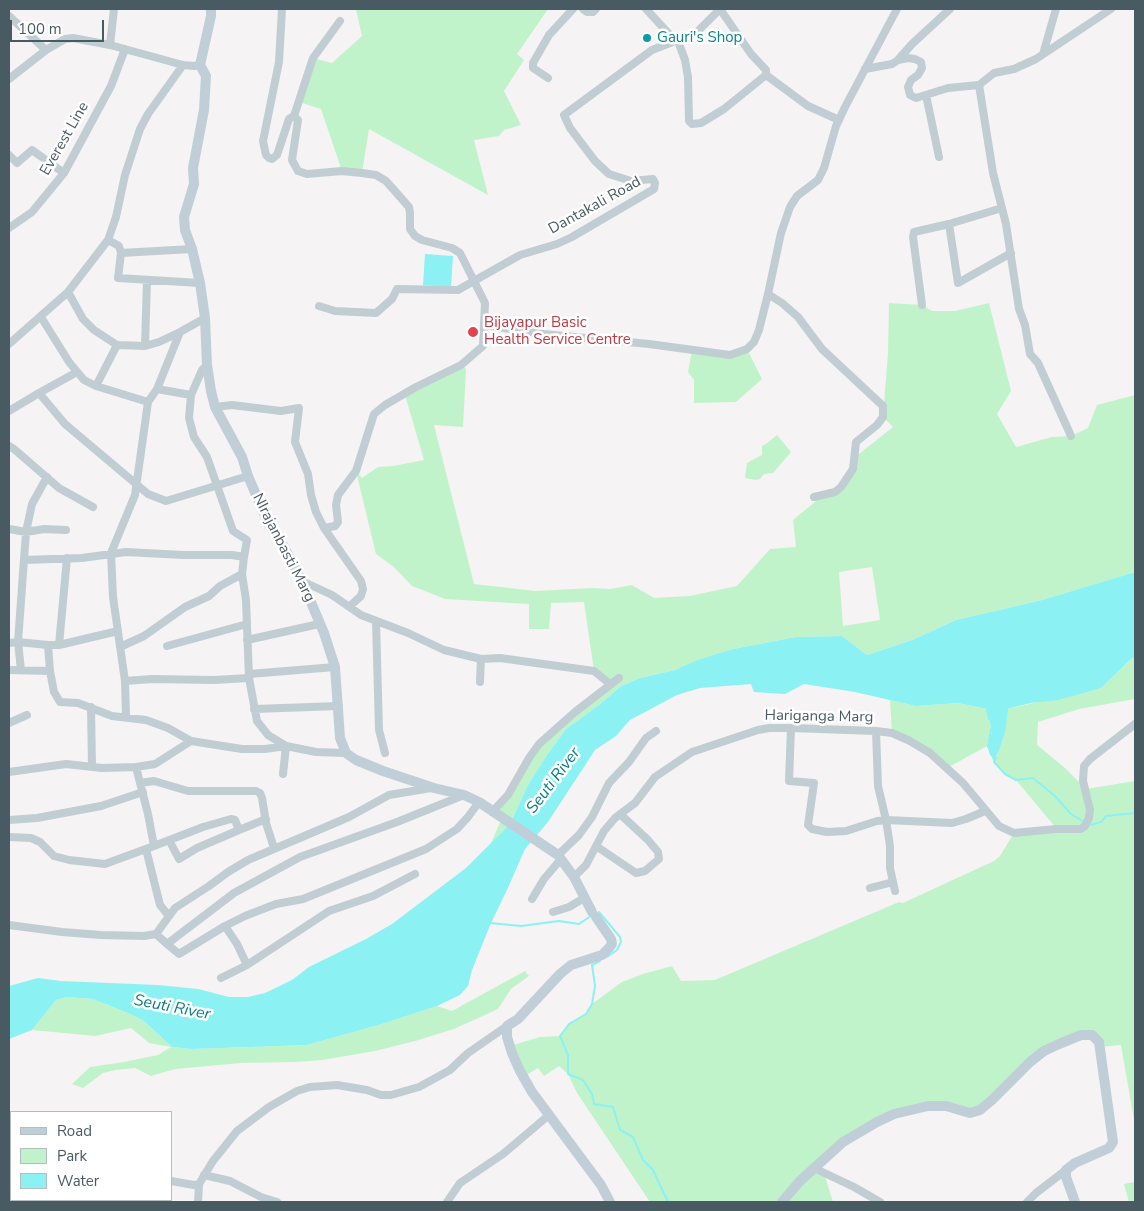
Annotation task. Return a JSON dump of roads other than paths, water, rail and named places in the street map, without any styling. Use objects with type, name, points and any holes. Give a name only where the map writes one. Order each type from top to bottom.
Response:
[{"type":"street","points":[[110,45],[114,9]]},
{"type":"street","points":[[9,79],[46,50],[65,39],[73,38],[110,45],[183,66],[200,65],[211,9]]},
{"type":"street","points":[[282,9],[278,62],[263,141],[264,150],[269,158],[272,159],[277,155],[289,119],[294,116],[313,58],[340,21]]},
{"type":"street","points":[[548,78],[533,68],[533,62],[549,35],[573,9]]},
{"type":"street","points":[[582,9],[587,12],[593,12],[596,9]]},
{"type":"street","points":[[646,9],[678,41],[686,68],[689,121],[692,124],[701,123],[724,109],[766,75]]},
{"type":"street","points":[[720,9],[751,54],[766,70],[766,75],[808,106],[839,120]]},
{"type":"street","name":"Dantakali Road","points":[[475,282],[493,269],[520,255],[557,244],[572,237],[654,190],[656,183],[653,179],[631,181],[609,174],[595,160],[570,128],[564,115],[652,50],[696,34],[720,9]]},
{"type":"street","points":[[484,325],[543,334],[730,355],[747,349],[754,342],[759,330],[781,233],[790,207],[797,196],[818,180],[824,168],[839,120],[897,9]]},
{"type":"street","points":[[865,69],[892,64],[898,60],[912,44],[950,9]]},
{"type":"street","points":[[1043,54],[1056,9]]},
{"type":"street","points":[[898,60],[915,59],[921,62],[922,68],[918,75],[911,80],[908,87],[910,96],[916,98],[948,88],[979,85],[994,73],[1014,69],[1029,63],[1110,9]]},
{"type":"street","points":[[9,16],[46,50]]},
{"type":"street","name":"Everest Line","points":[[9,226],[32,212],[64,173],[111,86],[125,49]]},
{"type":"street","name":"NIrajanbasti Marg","points":[[200,65],[206,76],[204,110],[194,168],[194,184],[184,216],[185,230],[192,249],[200,283],[211,392],[215,407],[242,457],[268,523],[284,547],[302,581],[319,624],[335,667],[340,738],[346,753]]},
{"type":"street","points":[[10,341],[41,317],[68,292],[108,240],[116,217],[125,175],[140,129],[148,114],[183,66]]},
{"type":"street","points":[[979,85],[993,173],[1002,208],[1018,302],[1025,325],[1030,354],[1038,364],[1071,436]]},
{"type":"street","points":[[926,95],[939,157]]},
{"type":"street","points":[[294,116],[298,120],[292,160],[298,171],[307,174],[342,171],[376,175],[386,181],[409,207],[410,229],[415,236],[422,240],[452,248],[460,253],[485,303],[483,346],[461,366],[416,387],[385,405],[374,414],[356,471],[338,495],[336,505],[338,522],[335,526],[324,528]]},
{"type":"street","points":[[9,155],[17,163],[32,150],[64,173]]},
{"type":"street","points":[[922,305],[913,237],[914,232],[1002,208]]},
{"type":"street","points":[[949,224],[958,283],[1011,253]]},
{"type":"street","points":[[108,240],[119,246],[121,253],[118,278],[200,283]]},
{"type":"street","points":[[121,253],[192,249]]},
{"type":"street","points":[[145,346],[147,280]]},
{"type":"street","points":[[319,306],[335,311],[376,313],[392,299],[397,289],[458,290],[475,282]]},
{"type":"street","points":[[68,292],[83,319],[94,330],[117,345],[145,346],[159,342],[205,318]]},
{"type":"street","points":[[768,294],[782,302],[798,317],[822,349],[883,406],[883,417],[877,425],[856,442],[853,469],[845,482],[835,492],[814,497]]},
{"type":"street","points":[[41,317],[84,380],[96,386],[148,402]]},
{"type":"street","points":[[126,717],[124,681],[113,597],[111,553],[135,495],[148,402],[157,388],[180,332]]},
{"type":"street","points":[[96,386],[117,345]]},
{"type":"street","points":[[208,365],[202,370],[191,395],[189,418],[194,437],[207,457],[233,531],[247,540],[242,574],[246,600],[249,676],[254,709],[257,721],[268,735],[286,746]]},
{"type":"street","points":[[9,411],[77,372]]},
{"type":"street","points":[[157,388],[191,395]]},
{"type":"street","points":[[39,394],[65,424],[118,468],[136,486],[148,494],[166,501],[248,476]]},
{"type":"street","points":[[215,407],[232,405],[281,410],[299,408],[295,442],[308,474],[311,496],[324,528],[361,581],[363,589],[361,596],[350,606]]},
{"type":"street","points":[[9,446],[59,488],[93,507]]},
{"type":"street","points":[[21,670],[18,642],[26,532],[32,504],[47,478]]},
{"type":"street","points":[[9,529],[26,532],[44,529],[66,530]]},
{"type":"street","points":[[24,560],[111,553],[232,554],[244,557]]},
{"type":"street","points":[[58,645],[67,558]]},
{"type":"street","points":[[120,647],[144,636],[185,607],[208,596],[220,586],[242,574]]},
{"type":"street","points":[[302,581],[332,595],[361,615],[444,650],[481,659],[500,658],[585,669],[594,671],[610,684]]},
{"type":"street","points":[[376,622],[379,730],[385,753]]},
{"type":"street","points":[[167,646],[247,624]]},
{"type":"street","points":[[247,640],[319,624]]},
{"type":"street","points":[[9,642],[58,645],[118,631]]},
{"type":"street","points":[[48,645],[54,692],[60,702],[78,703],[112,716],[146,720],[168,728],[192,742],[242,750],[286,746],[316,752],[346,753],[356,760],[383,771],[434,788],[464,795],[479,802],[557,855],[574,877],[584,898],[611,939],[612,944],[602,955],[572,965],[560,974],[518,1019],[468,1053],[450,1070],[420,1087],[391,1095],[381,1095],[367,1090],[337,1085],[297,1090],[244,1124],[227,1143],[199,1184],[198,1202]]},
{"type":"street","points":[[480,682],[481,659]]},
{"type":"street","points":[[124,681],[152,679],[214,680],[335,667]]},
{"type":"street","points":[[9,670],[50,671]]},
{"type":"street","points":[[492,812],[508,796],[539,744],[574,712],[619,678]]},
{"type":"street","points":[[254,709],[339,706]]},
{"type":"street","points":[[91,707],[92,767]]},
{"type":"street","points":[[9,724],[27,715]]},
{"type":"street","name":"Hariganga Marg","points":[[574,877],[586,865],[604,831],[615,818],[635,803],[656,777],[692,752],[758,730],[791,728],[892,733],[930,753],[958,778],[1000,826],[1014,833],[1056,828],[1080,829],[1085,826],[1090,810],[1083,781],[1084,766],[1090,759],[1135,724]]},
{"type":"street","points":[[791,728],[788,781],[814,784],[808,825],[812,829],[827,832],[846,830],[886,820],[952,823],[985,811]]},
{"type":"street","points":[[532,899],[557,855],[579,835],[592,817],[609,784],[629,762],[646,738],[656,731]]},
{"type":"street","points":[[876,731],[878,786],[890,846],[892,882],[896,891]]},
{"type":"street","points":[[9,772],[66,764],[92,767],[155,764],[192,742]]},
{"type":"street","points":[[283,774],[286,746]]},
{"type":"street","points":[[136,766],[143,792],[160,905],[169,916]]},
{"type":"street","points":[[140,783],[154,781],[188,791],[256,791],[260,793],[262,798],[274,848]]},
{"type":"street","points":[[9,925],[82,934],[144,936],[156,934],[175,908],[228,872],[274,848],[349,817],[389,795],[434,788]]},
{"type":"street","points":[[9,820],[37,818],[102,806],[143,792]]},
{"type":"street","points":[[167,944],[234,893],[300,857],[397,822],[464,795]]},
{"type":"street","points":[[156,934],[179,954],[225,926],[276,904],[303,899],[426,849],[457,828],[479,802]]},
{"type":"street","points":[[596,846],[636,873],[645,871],[659,859],[658,852],[648,840],[620,814]]},
{"type":"street","points":[[9,838],[31,838],[40,842],[54,856],[69,860],[105,864],[231,819],[235,820],[239,830]]},
{"type":"street","points":[[169,840],[179,859],[197,848],[266,819]]},
{"type":"street","points":[[221,978],[247,964],[329,911],[373,896],[415,874]]},
{"type":"street","points":[[870,888],[892,882]]},
{"type":"street","points":[[554,912],[569,907],[584,898]]},
{"type":"street","points":[[225,926],[247,964]]},
{"type":"street","points":[[507,1026],[507,1037],[520,1072],[601,1185],[610,1202]]},
{"type":"street","points":[[782,1202],[814,1168],[843,1142],[877,1122],[894,1114],[928,1106],[946,1106],[970,1112],[980,1110],[1044,1051],[1081,1035],[1092,1035],[1099,1042],[1100,1047],[1113,1142],[1110,1148],[1075,1163],[1027,1202]]},
{"type":"street","points":[[449,1202],[460,1183],[504,1154],[549,1115]]},
{"type":"street","points":[[814,1168],[880,1202]]},
{"type":"street","points":[[1066,1170],[1075,1202]]},
{"type":"street","points":[[204,1175],[230,1181],[261,1197],[277,1202]]},
{"type":"street","points":[[172,1181],[194,1185],[199,1184]]},
{"type":"water","points":[[425,254],[453,256],[451,287],[423,285]]},
{"type":"water","name":"Seuti River","points":[[1135,572],[1135,658],[1131,659],[1101,688],[1058,700],[1031,703],[1007,709],[1004,732],[994,762],[987,746],[992,732],[987,709],[958,703],[916,706],[855,692],[804,684],[785,694],[754,692],[751,684],[700,688],[677,695],[630,720],[616,736],[595,750],[548,822],[525,849],[491,923],[472,970],[468,986],[460,995],[437,1006],[307,1045],[192,1049],[172,1047],[144,1021],[128,1013],[93,999],[67,997],[56,1000],[32,1030],[9,1039],[9,986],[38,978],[61,981],[158,985],[198,989],[229,997],[248,997],[265,993],[292,980],[309,967],[366,939],[392,924],[466,868],[510,824],[528,785],[566,729],[621,686],[640,678],[675,670],[698,660],[733,649],[796,637],[842,636],[867,655],[912,640],[956,620],[1042,600]]},
{"type":"waterway","points":[[987,709],[989,719]]},
{"type":"waterway","points":[[997,753],[1004,732],[1007,709]]},
{"type":"waterway","points":[[989,741],[991,729]]},
{"type":"waterway","points":[[988,745],[991,755]]},
{"type":"waterway","points":[[996,758],[994,762],[1005,774],[1016,780],[1033,778],[1055,796],[1071,814],[1084,822]]},
{"type":"waterway","points":[[1089,823],[1091,825],[1101,822],[1106,816],[1135,813]]},
{"type":"waterway","points":[[596,914],[599,912],[620,937],[621,942],[617,950],[607,957]]},
{"type":"waterway","points":[[490,923],[521,926],[559,921],[579,924],[591,916]]},
{"type":"waterway","points":[[600,961],[592,965],[595,986],[592,1004],[586,1014],[569,1024],[560,1036],[568,1055],[568,1074],[583,1080],[592,1094],[594,1104],[613,1107],[620,1130],[633,1137],[643,1160],[653,1170],[668,1202]]},
{"type":"place","name":"Gauri's Shop","points":[[647,38]]},
{"type":"place","name":"Bijayapur Basic Health Service Centre","points":[[473,332]]}]
